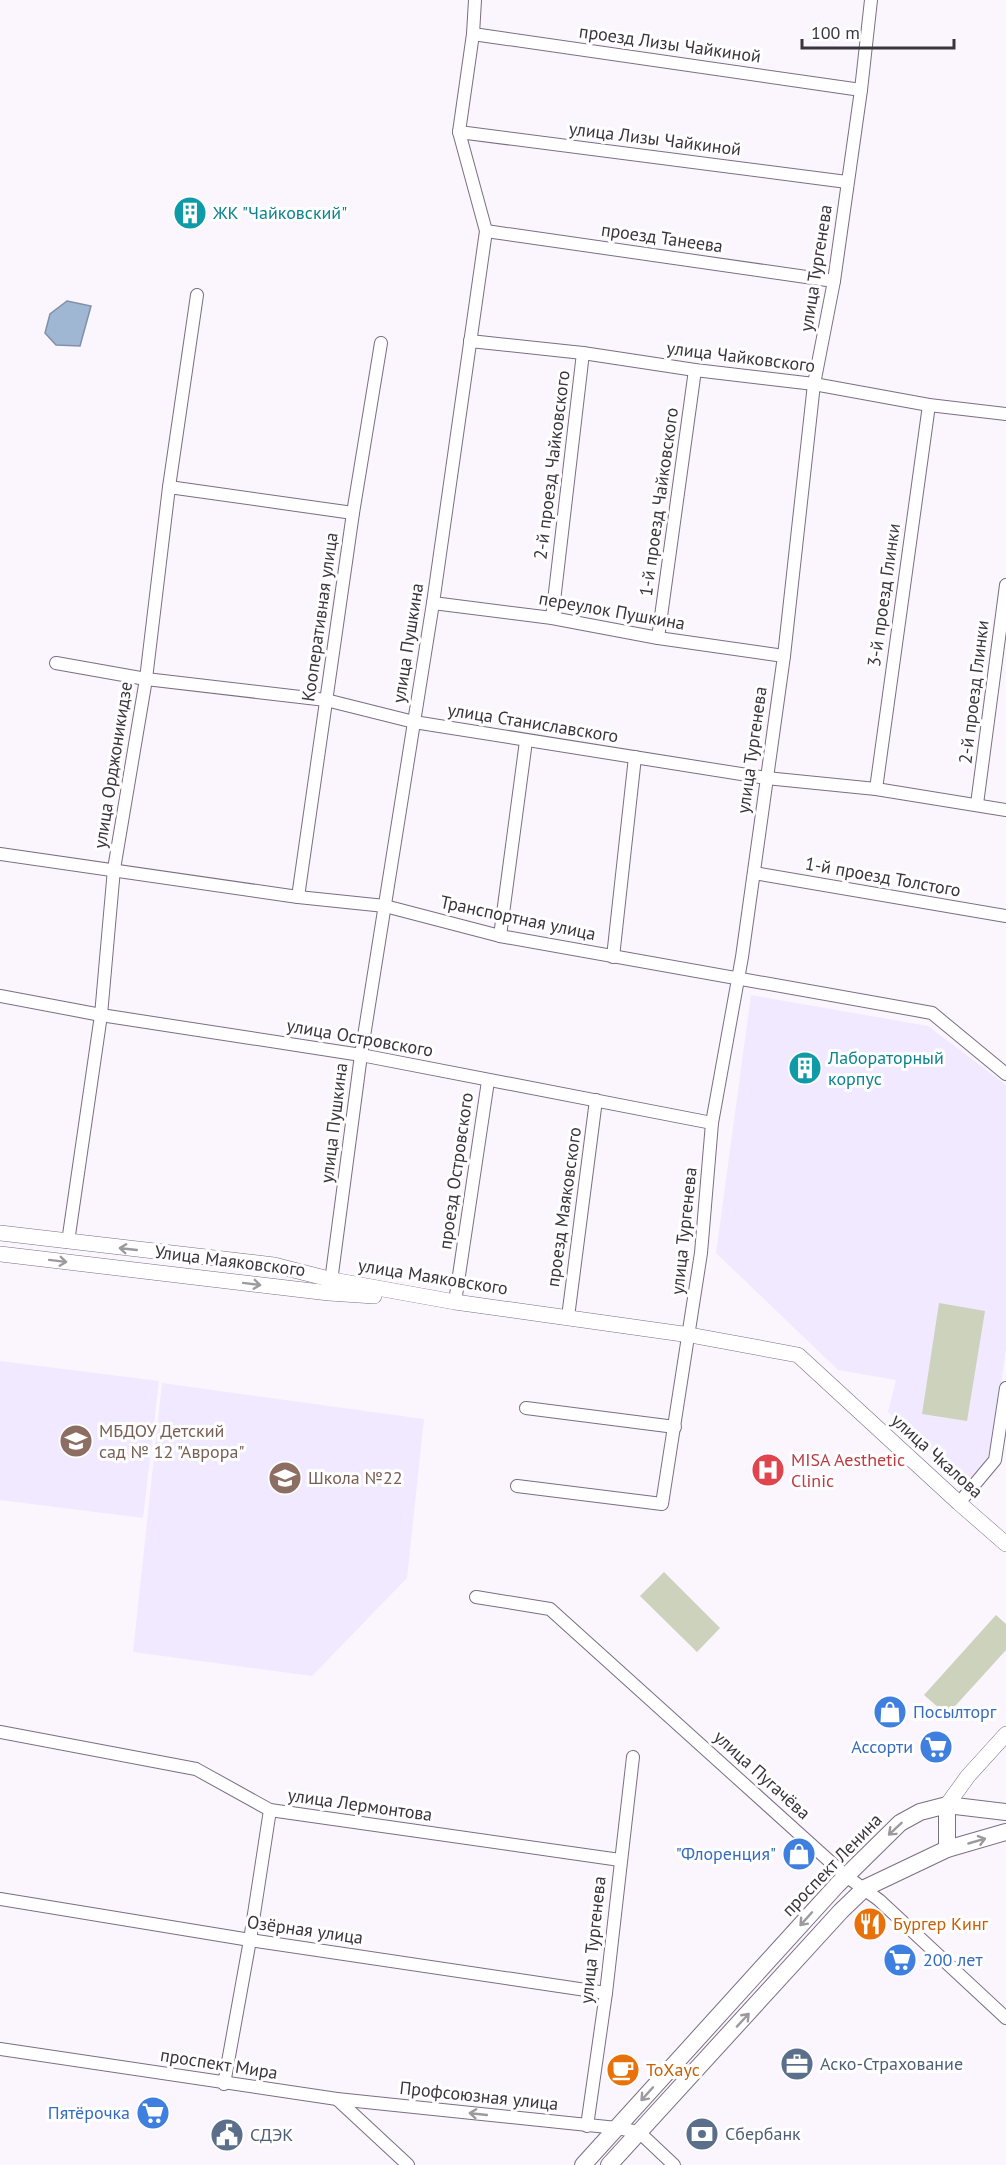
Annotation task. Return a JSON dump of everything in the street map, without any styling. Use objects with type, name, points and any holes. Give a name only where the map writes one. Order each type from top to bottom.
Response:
[{"type":"main road","name":"проспект Ленина","points":[[583,2165],[846,1876],[900,1823],[920,1812],[947,1805]]},
{"type":"main road","points":[[947,1849],[947,1805],[1006,1812]]},
{"type":"main road","points":[[609,2165],[841,1911],[865,1888],[947,1849],[1006,1832]]},
{"type":"street","name":"улица Пушкина","points":[[331,1286],[361,1055],[433,603],[486,231],[459,132],[473,34],[475,0]]},
{"type":"street","name":"улица Тургенева","points":[[517,1486],[662,1504],[701,1253],[712,1122],[738,980],[754,873],[784,656],[814,384],[834,281],[861,90],[870,0]]},
{"type":"street","name":"проезд Лизы Чайкиной","points":[[473,34],[861,90]]},
{"type":"street","name":"улица Лизы Чайкиной","points":[[459,132],[847,182]]},
{"type":"street","name":"проезд Танеева","points":[[486,231],[834,281]]},
{"type":"street","name":"улица Орджоникидзе","points":[[68,1242],[101,1015],[114,869],[146,679],[169,487],[197,295]]},
{"type":"street","name":"улица Чайковского","points":[[470,341],[583,353],[695,370],[814,384],[928,405],[1006,414]]},
{"type":"street","name":"Кооперативная улица","points":[[298,897],[353,513],[381,343]]},
{"type":"street","name":"2-й проезд Чайковского","points":[[552,618],[583,353]]},
{"type":"street","name":"1-й проезд Чайковского","points":[[658,638],[695,370]]},
{"type":"street","name":"3-й проезд Глинки","points":[[876,789],[928,405]]},
{"type":"street","points":[[169,487],[353,513]]},
{"type":"street","name":"2-й проезд Глинки","points":[[977,804],[1006,585]]},
{"type":"street","name":"переулок Пушкина","points":[[433,603],[552,618],[658,638],[784,656]]},
{"type":"street","name":"улица Станиславского","points":[[56,663],[146,679],[326,700],[414,722],[526,741],[766,778],[876,789],[1006,810]]},
{"type":"street","points":[[500,936],[526,741]]},
{"type":"street","points":[[613,957],[634,757]]},
{"type":"street","name":"Транспортная улица","points":[[0,854],[298,897],[385,906],[500,936],[932,1013],[1006,1074]]},
{"type":"street","name":"1-й проезд Толстого","points":[[754,873],[1006,916]]},
{"type":"street","name":"улица Островского","points":[[0,996],[101,1015],[361,1055],[712,1122]]},
{"type":"street","name":"проезд Островского","points":[[455,1302],[488,1081]]},
{"type":"street","name":"проезд Маяковского","points":[[568,1317],[596,1100]]},
{"type":"street","name":"улица Маяковского","points":[[0,1233],[274,1265],[331,1286],[690,1335],[798,1355],[842,1397]]},
{"type":"street","name":"Улица Маяковского","points":[[0,1254],[331,1286]]},
{"type":"street","points":[[959,1503],[995,1460],[1006,1388]]},
{"type":"street","name":"улица Чкалова","points":[[842,1397],[1006,1544]]},
{"type":"street","points":[[525,1408],[675,1427]]},
{"type":"street","name":"улица Пугачёва","points":[[476,1597],[550,1609],[846,1876],[865,1888],[1006,2018]]},
{"type":"street","name":"улица Лермонтова","points":[[0,1732],[196,1769],[270,1810],[620,1860]]},
{"type":"street","points":[[947,1805],[968,1776],[1006,1734]]},
{"type":"street","name":"улица Тургенева","points":[[587,2126],[606,1993],[633,1757]]},
{"type":"street","points":[[224,2084],[270,1810]]},
{"type":"street","name":"Озёрная улица","points":[[0,1899],[250,1940],[606,1993]]},
{"type":"street","name":"проспект Мира","points":[[0,2049],[224,2084],[338,2099]]},
{"type":"street","points":[[338,2099],[408,2165]]},
{"type":"street","name":"Профсоюзная улица","points":[[338,2099],[639,2132]]},
{"type":"street","points":[[639,2132],[674,2165]]},
{"type":"shaded area","points":[[751,995],[928,1026],[1006,1085],[1006,1348],[990,1457],[966,1483],[888,1412],[896,1380],[838,1370],[716,1253]]},
{"type":"shaded area","name":"МБДОУ Детский сад № 12 \"Аврора\"","points":[[0,1361],[159,1381],[143,1518],[0,1500]]},
{"type":"shaded area","name":"Школа №22","points":[[162,1383],[424,1419],[407,1578],[312,1676],[133,1652]]},
{"type":"green space","points":[[939,1303],[985,1311],[967,1421],[922,1414]]},
{"type":"green space","points":[[664,1572],[720,1628],[697,1652],[640,1596]]},
{"type":"green space","points":[[996,1615],[1006,1624],[1006,1650],[947,1715],[924,1695]]},
{"type":"water","points":[[67,301],[91,306],[80,346],[56,345],[45,333],[50,314]]},
{"type":"place","name":"ЖК \"Чайковский\"","points":[[190,213]]},
{"type":"place","name":"Лабораторный корпус","points":[[805,1068]]},
{"type":"place","name":"МБДОУ Детский сад № 12 \"Аврора\"","points":[[76,1441]]},
{"type":"place","name":"MISA Aesthetic Clinic","points":[[768,1470]]},
{"type":"place","name":"Школа №22","points":[[285,1478]]},
{"type":"place","name":"Посылторг","points":[[890,1712]]},
{"type":"place","name":"Ассорти","points":[[936,1747]]},
{"type":"place","name":"\"Флоренция\"","points":[[799,1854]]},
{"type":"place","name":"Бургер Кинг","points":[[870,1924]]},
{"type":"place","name":"200 лет","points":[[900,1960]]},
{"type":"place","name":"Аско-Страхование","points":[[797,2064]]},
{"type":"place","name":"ТоХаус","points":[[623,2070]]},
{"type":"place","name":"Пятёрочка","points":[[153,2113]]},
{"type":"place","name":"Сбербанк","points":[[702,2134]]},
{"type":"place","name":"СДЭК","points":[[227,2135]]}]
